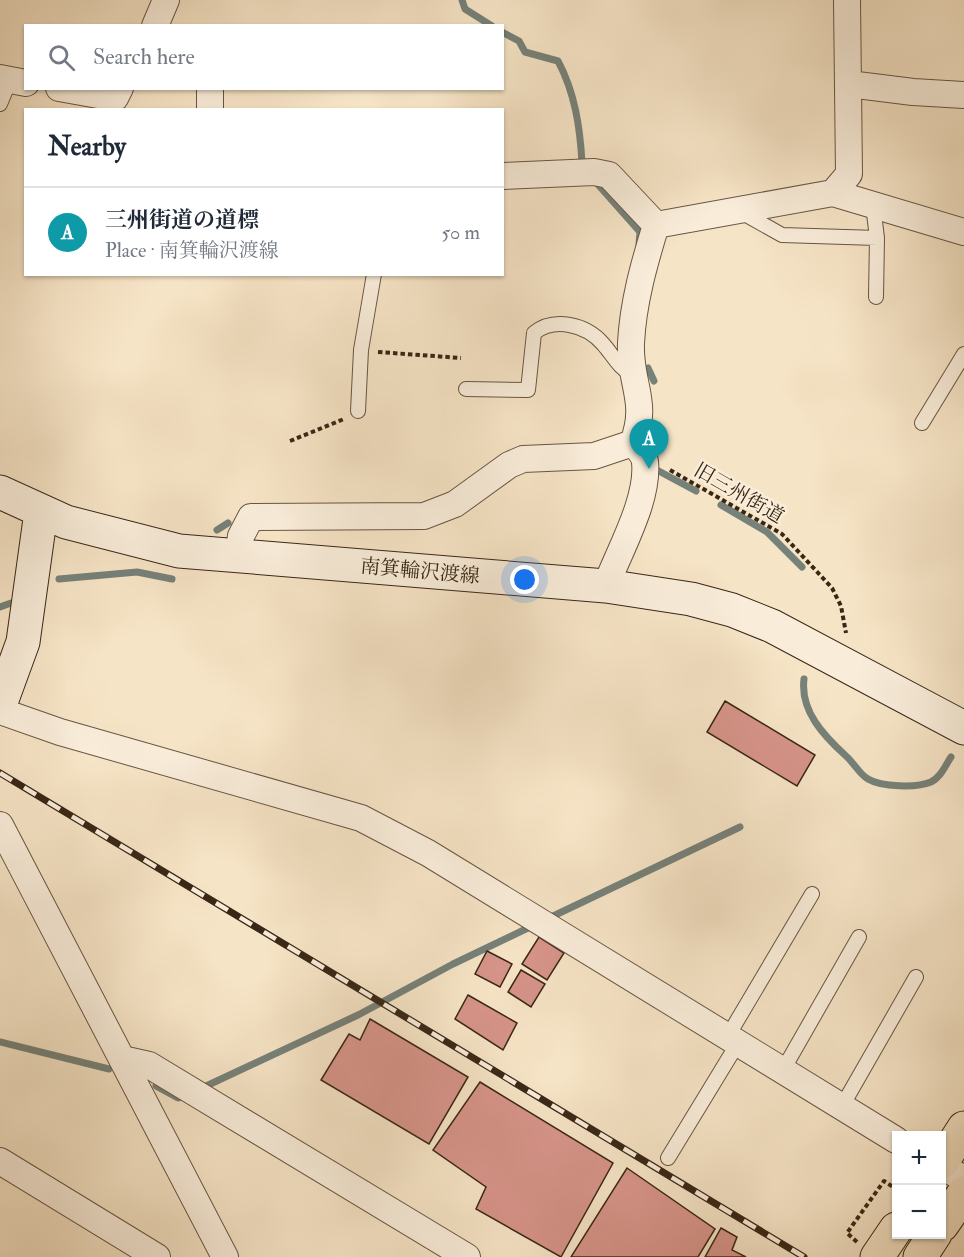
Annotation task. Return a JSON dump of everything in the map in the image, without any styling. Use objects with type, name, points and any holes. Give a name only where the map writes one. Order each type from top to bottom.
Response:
[{"type":"main road","name":"南箕輪沢渡線","points":[[0,492],[41,512],[116,537],[179,552],[606,586],[663,594],[732,609],[772,626],[837,659],[964,728]]},
{"type":"main road","points":[[0,705],[23,642],[41,512]]},
{"type":"main road","points":[[946,1157],[964,1128]]},
{"type":"main road","points":[[946,1220],[964,1193]]},
{"type":"main road","points":[[867,1249],[892,1232]]},
{"type":"main road","points":[[920,1257],[932,1239]]},
{"type":"street","points":[[833,193],[849,174],[847,0]]},
{"type":"street","points":[[849,84],[913,92],[964,95]]},
{"type":"street","points":[[70,90],[121,99]]},
{"type":"street","points":[[210,90],[210,108]]},
{"type":"street","points":[[504,176],[594,172],[609,175],[656,225]]},
{"type":"street","points":[[656,225],[833,193],[964,232]]},
{"type":"street","points":[[606,586],[634,517],[643,483],[638,429],[640,399],[632,375],[631,344],[640,282],[656,225]]},
{"type":"street","points":[[238,556],[241,536],[251,517],[424,516],[454,504],[509,465],[523,459],[639,452]]},
{"type":"street","points":[[0,711],[60,732],[361,818],[428,853],[892,1137]]},
{"type":"street","points":[[0,825],[225,1257]]},
{"type":"street","points":[[122,1059],[149,1065],[467,1257]]},
{"type":"street","points":[[0,1161],[157,1257]]},
{"type":"street","points":[[946,1167],[964,1179]]},
{"type":"lane","points":[[0,104],[12,80]]},
{"type":"lane","points":[[873,205],[877,238],[876,297]]},
{"type":"lane","points":[[737,210],[782,235],[877,238]]},
{"type":"lane","points":[[358,411],[361,350],[374,276]]},
{"type":"lane","points":[[466,389],[528,390],[534,333],[544,325],[558,323],[575,326],[601,341],[621,368],[632,375]]},
{"type":"lane","points":[[922,423],[964,354]]},
{"type":"lane","points":[[668,1158],[812,894]]},
{"type":"lane","points":[[783,1070],[860,937]]},
{"type":"lane","points":[[841,1108],[916,977]]},
{"type":"path","points":[[361,350],[461,358]]},
{"type":"path","points":[[290,441],[358,411]]},
{"type":"path","name":"旧三州街道","points":[[639,452],[782,534],[832,588],[841,606],[845,641],[837,659]]},
{"type":"path","points":[[867,1249],[847,1233],[884,1181],[892,1187]]},
{"type":"building","points":[[725,701],[815,755],[797,786],[707,732]]},
{"type":"building","points":[[539,937],[564,953],[547,980],[522,964]]},
{"type":"building","points":[[487,951],[512,964],[500,987],[475,974]]},
{"type":"building","points":[[521,970],[545,984],[531,1007],[508,992]]},
{"type":"building","points":[[468,995],[517,1023],[503,1050],[455,1019]]},
{"type":"building","points":[[370,1019],[468,1077],[429,1144],[321,1080],[349,1034],[360,1040]]},
{"type":"building","points":[[480,1082],[613,1163],[561,1257],[476,1209],[486,1187],[433,1150]]},
{"type":"building","points":[[627,1168],[715,1229],[698,1257],[571,1257]]},
{"type":"building","points":[[721,1228],[737,1237],[732,1250],[746,1257],[705,1257]]},
{"type":"waterway","points":[[462,0],[465,9],[489,24]]},
{"type":"waterway","points":[[504,33],[519,41],[525,52],[558,61],[569,85],[576,110],[582,163]]},
{"type":"waterway","points":[[594,180],[640,232],[639,244]]},
{"type":"waterway","points":[[648,368],[654,381]]},
{"type":"waterway","points":[[655,469],[696,491]]},
{"type":"waterway","points":[[721,505],[767,532],[802,567]]},
{"type":"waterway","points":[[217,530],[228,523]]},
{"type":"waterway","points":[[59,579],[137,572],[172,579]]},
{"type":"waterway","points":[[0,607],[11,603]]},
{"type":"waterway","points":[[804,679],[806,702],[815,722],[868,779],[890,785],[925,784],[938,777],[951,757]]},
{"type":"waterway","points":[[549,918],[740,827]]},
{"type":"waterway","points":[[204,1087],[358,1015],[453,964],[530,927]]},
{"type":"waterway","points":[[0,1042],[109,1069]]},
{"type":"waterway","points":[[156,1086],[178,1098],[184,1095]]},
{"type":"railway","points":[[0,773],[804,1257]]},
{"type":"place","name":"三州街道の道標","points":[[649,469]]}]
